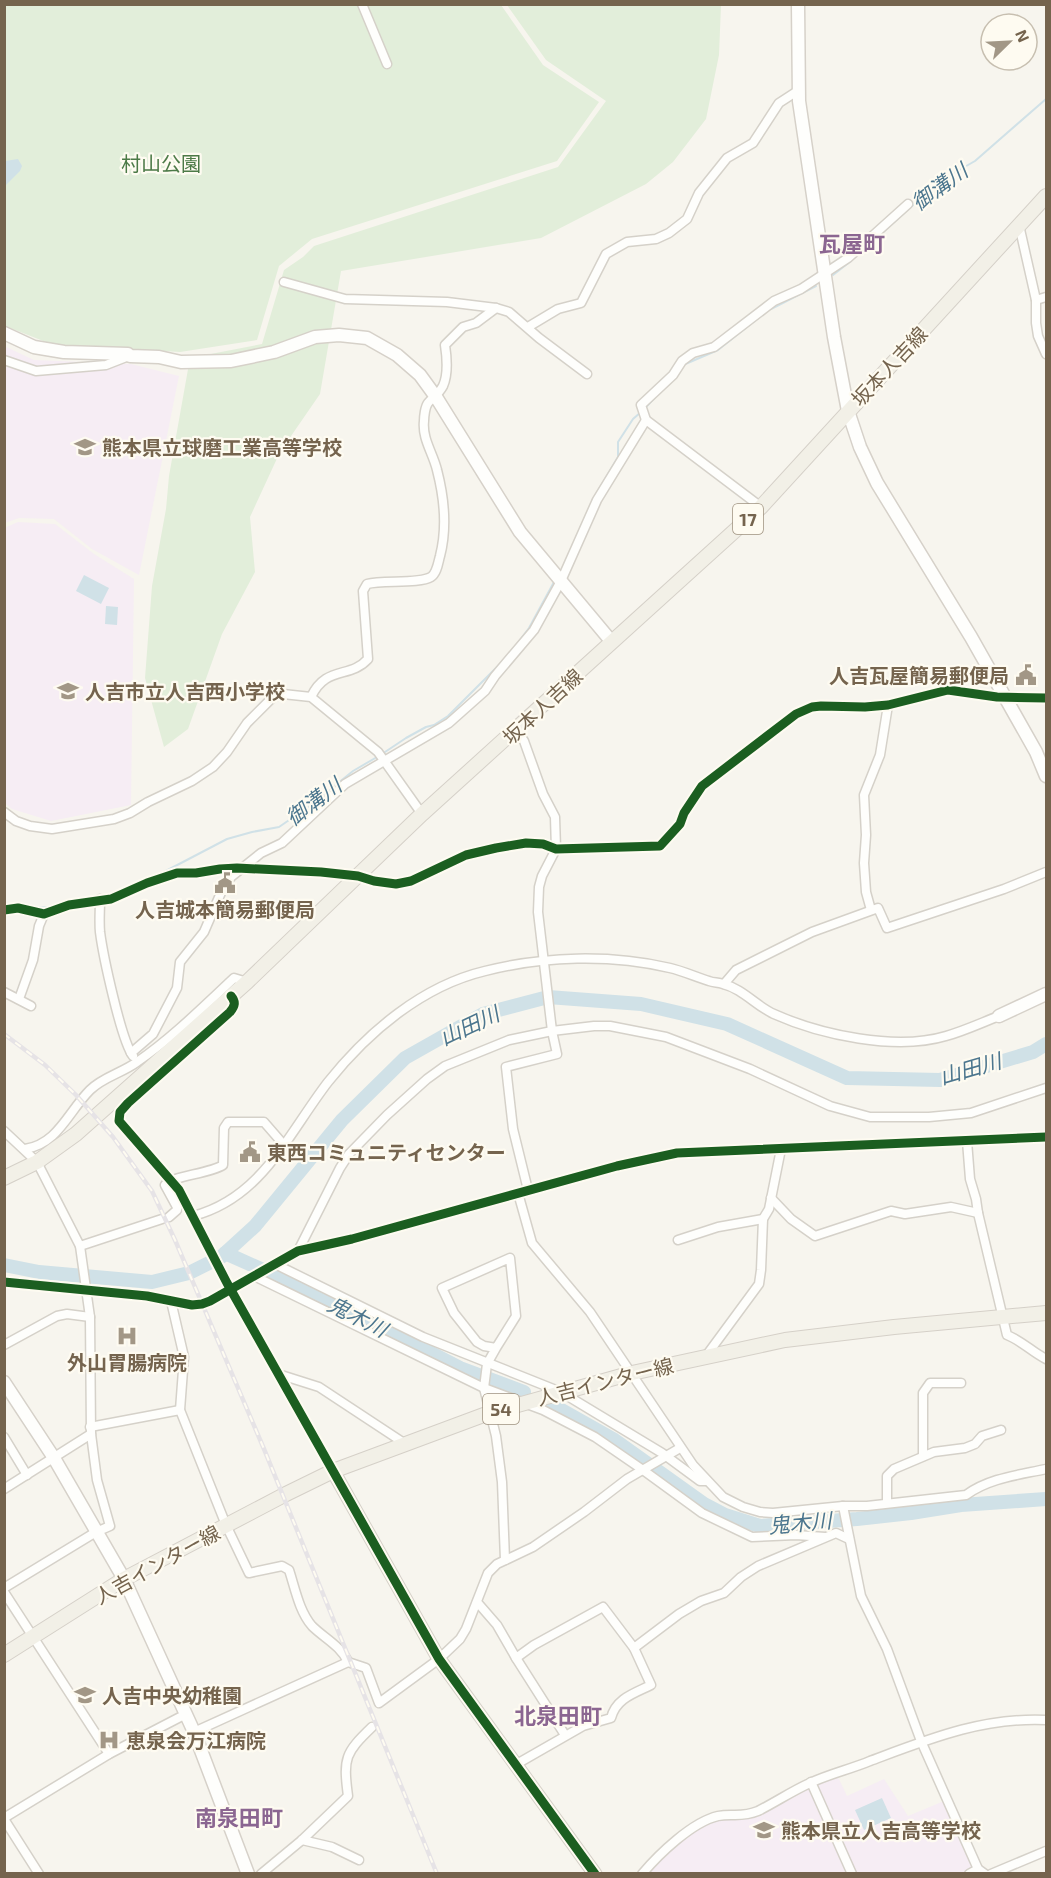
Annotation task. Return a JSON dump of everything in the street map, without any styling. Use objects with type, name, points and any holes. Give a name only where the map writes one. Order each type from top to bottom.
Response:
[{"type":"main road","name":"坂本人吉線","points":[[4,1178],[37,1162],[76,1134],[247,982],[422,814],[761,507],[1047,196]]},
{"type":"main road","name":"人吉インター線","points":[[4,1655],[124,1579],[333,1471],[489,1413],[632,1373],[785,1340],[1047,1313]]},
{"type":"street","points":[[362,4],[387,64]]},
{"type":"street","points":[[798,4],[799,90],[807,157],[834,337],[848,411],[860,447],[878,483],[971,637],[1036,752],[1047,776]]},
{"type":"street","points":[[528,327],[558,309],[581,303],[606,254],[627,242],[656,239],[669,233],[687,219],[699,193],[727,159],[753,144],[779,104],[799,90]]},
{"type":"street","points":[[761,507],[646,420],[641,405],[673,375],[682,361],[693,353],[714,347],[774,301],[801,289],[848,258],[908,204]]},
{"type":"street","points":[[1019,225],[1036,300],[1038,336],[1047,354]]},
{"type":"street","points":[[284,282],[345,299],[447,302],[496,308],[509,312],[587,374]]},
{"type":"street","points":[[1036,300],[1047,297]]},
{"type":"street","points":[[311,697],[316,686],[332,675],[360,667],[368,659],[363,591],[367,584],[429,578],[436,572],[444,525],[440,484],[425,439],[423,422],[428,404],[436,397],[444,384],[447,358],[445,345],[463,327],[476,323],[496,308]]},
{"type":"street","points":[[4,333],[34,347],[64,352],[128,354],[181,362],[231,361],[274,352],[315,337],[339,335],[368,338],[397,355],[420,375],[520,532],[611,641]]},
{"type":"street","points":[[4,360],[36,371],[106,364],[130,356]]},
{"type":"street","points":[[131,1053],[153,1034],[177,988],[180,962],[204,932],[223,888],[231,877],[261,853],[282,843],[345,784],[448,723],[485,691],[534,630],[561,581],[597,500],[646,420]]},
{"type":"street","points":[[4,910],[18,908],[44,914],[69,905],[111,899],[177,873],[242,868],[358,876],[374,881],[405,883],[466,855],[502,846],[543,844],[556,849],[660,846],[680,824],[684,813],[702,786],[796,714],[812,707],[888,705],[948,690],[1047,698]]},
{"type":"street","points":[[4,812],[16,821],[30,826],[52,829],[114,819],[130,813],[192,781],[213,767],[227,752],[247,723],[273,698],[283,694],[311,697],[378,752],[422,814]]},
{"type":"street","points":[[871,910],[864,863],[866,835],[864,795],[880,755],[888,705]]},
{"type":"street","points":[[516,730],[524,741],[543,794],[555,817],[556,849],[539,886],[538,912],[552,1031],[557,1054],[506,1068],[513,1129],[528,1190]]},
{"type":"street","points":[[724,984],[736,970],[836,922],[878,908],[887,928],[1004,889],[1047,872]]},
{"type":"street","points":[[100,899],[100,931],[103,949],[123,1031],[131,1053],[138,1061]]},
{"type":"street","points":[[19,999],[33,960],[39,926],[44,914]]},
{"type":"street","points":[[195,1219],[225,1205],[252,1184],[284,1145],[328,1082],[364,1042],[413,1003],[434,990],[485,971],[570,959],[610,959],[671,968],[711,982],[724,984],[750,997],[762,1010],[786,1020],[855,1039],[909,1041],[945,1036],[999,1016],[1047,994]]},
{"type":"street","points":[[24,1149],[46,1143],[92,1088],[138,1061],[178,1029],[234,978],[247,982]]},
{"type":"street","points":[[4,992],[31,1006]]},
{"type":"street","points":[[231,996],[235,1000],[230,1012],[185,1050],[120,1112],[119,1121],[179,1190],[229,1286],[439,1659],[595,1874]]},
{"type":"street","points":[[298,1251],[340,1168],[350,1154],[387,1115],[427,1078],[446,1066],[509,1040],[580,1027],[610,1026],[666,1037],[750,1069],[830,1106],[870,1117],[929,1117],[971,1113],[1047,1088]]},
{"type":"street","points":[[80,1246],[166,1218],[177,1210],[165,1185],[170,1179],[203,1174],[223,1165],[224,1128],[228,1122],[264,1122],[284,1145]]},
{"type":"street","points":[[4,1131],[37,1162],[80,1246],[90,1317],[90,1430],[97,1480],[110,1526],[96,1532],[4,1590],[109,1754]]},
{"type":"street","points":[[4,1282],[86,1289],[192,1305],[202,1304],[229,1286],[254,1276],[298,1251],[352,1239],[528,1190],[677,1153],[1047,1137]]},
{"type":"street","points":[[967,1141],[970,1179],[1007,1335],[1020,1340],[1032,1351],[1047,1359]]},
{"type":"street","points":[[706,1357],[759,1284],[763,1219],[769,1209],[781,1149]]},
{"type":"street","points":[[518,1193],[531,1243],[590,1312],[680,1448],[723,1497],[760,1512],[797,1511],[966,1494],[992,1481],[1047,1469]]},
{"type":"street","points":[[771,1198],[791,1219],[815,1236],[891,1211],[905,1214],[951,1207],[978,1213]]},
{"type":"street","points":[[678,1240],[718,1227],[763,1219]]},
{"type":"street","points":[[496,1348],[477,1342],[454,1313],[442,1288],[510,1258],[516,1316],[488,1364],[484,1388],[496,1436],[502,1482],[505,1560]]},
{"type":"street","points":[[275,1264],[423,1337],[561,1392],[700,1480],[708,1481]]},
{"type":"street","points":[[254,1276],[484,1388],[543,1410],[595,1437],[646,1469],[702,1513],[752,1536],[825,1537]]},
{"type":"street","points":[[171,1301],[184,1357],[180,1410],[226,1525],[249,1573],[282,1566],[289,1570],[301,1606],[311,1624],[344,1653],[348,1662]]},
{"type":"street","points":[[4,1345],[57,1316],[67,1314],[90,1317]]},
{"type":"street","points":[[278,1374],[320,1387],[404,1443]]},
{"type":"street","points":[[4,1382],[54,1458],[124,1579],[194,1732],[248,1874]]},
{"type":"street","points":[[923,1456],[923,1393],[925,1387],[930,1383],[962,1383]]},
{"type":"street","points":[[4,1489],[54,1458],[90,1430],[180,1410]]},
{"type":"street","points":[[887,1503],[887,1476],[894,1468],[934,1452],[966,1448],[975,1444],[982,1436],[1001,1430]]},
{"type":"street","points":[[4,1437],[27,1475]]},
{"type":"street","points":[[194,1732],[348,1662],[366,1668],[379,1703],[439,1659],[460,1639],[488,1573],[497,1564],[533,1547],[584,1512],[608,1492],[680,1448]]},
{"type":"street","points":[[843,1506],[861,1596],[886,1649],[921,1740],[981,1871],[969,1874]]},
{"type":"street","points":[[634,1648],[679,1614],[701,1601],[724,1593],[741,1577],[758,1566],[836,1533],[849,1539]]},
{"type":"street","points":[[477,1602],[498,1625],[516,1658],[566,1735]]},
{"type":"street","points":[[515,1765],[583,1726],[611,1718],[621,1700],[651,1685],[634,1648],[603,1607],[534,1645],[516,1658]]},
{"type":"street","points":[[39,1874],[4,1818],[109,1754],[186,1714]]},
{"type":"street","points":[[642,1874],[658,1855],[693,1828],[718,1816],[742,1816],[754,1812],[811,1782],[921,1740],[1001,1721],[1047,1720]]},
{"type":"street","points":[[261,1874],[302,1840],[348,1796],[345,1770],[347,1757],[355,1743],[372,1727]]},
{"type":"street","points":[[811,1782],[852,1874]]},
{"type":"street","points":[[302,1840],[332,1846],[359,1860]]},
{"type":"street","points":[[991,1874],[1047,1851]]},
{"type":"shaded area","points":[[18,159],[22,166],[20,171],[5,186],[5,161]]},
{"type":"shaded area","name":"熊本県立球磨工業高等学校","points":[[4,346],[34,360],[131,364],[179,376],[139,575],[92,549],[54,519],[19,518],[5,523]]},
{"type":"shaded area","name":"人吉市立人吉西小学校","points":[[18,522],[55,524],[94,554],[134,579],[131,805],[51,821],[12,809],[5,803],[4,528]]},
{"type":"shaded area","points":[[84,575],[109,588],[101,604],[76,591]]},
{"type":"shaded area","points":[[106,606],[118,607],[117,625],[105,624]]},
{"type":"shaded area","name":"熊本県立人吉高等学校","points":[[838,1777],[847,1796],[884,1779],[908,1816],[944,1801],[973,1869],[964,1874],[856,1873],[816,1785]]},
{"type":"shaded area","name":"熊本県立人吉高等学校","points":[[810,1785],[850,1874],[647,1874],[658,1859],[682,1839],[716,1819],[751,1818]]},
{"type":"shaded area","points":[[882,1798],[891,1818],[864,1830],[855,1810]]},
{"type":"green space","name":"村山公園","points":[[4,5],[501,5],[543,65],[599,102],[557,161],[312,239],[279,266],[257,340],[180,352],[51,344],[5,326]]},
{"type":"green space","points":[[507,5],[721,5],[719,55],[706,119],[673,162],[646,184],[541,238],[341,271],[320,394],[280,452],[250,517],[255,572],[222,634],[188,729],[164,747],[145,678],[152,586],[190,358],[262,344],[284,270],[314,246],[558,167],[606,101],[546,60]]},
{"type":"waterway","name":"御溝川","points":[[855,257],[940,181],[975,161],[1046,99]]},
{"type":"waterway","name":"御溝川","points":[[833,275],[851,261]]},
{"type":"waterway","name":"御溝川","points":[[771,309],[816,286]]},
{"type":"waterway","name":"御溝川","points":[[683,365],[718,350],[766,312]]},
{"type":"waterway","name":"御溝川","points":[[647,406],[662,390]]},
{"type":"waterway","name":"御溝川","points":[[598,491],[618,457],[618,442],[633,419],[641,412]]},
{"type":"waterway","name":"御溝川","points":[[580,529],[585,518]]},
{"type":"waterway","name":"御溝川","points":[[517,644],[529,628],[554,582]]},
{"type":"waterway","name":"御溝川","points":[[382,754],[406,738],[448,716],[502,662]]},
{"type":"waterway","name":"御溝川","points":[[160,874],[227,839],[279,827],[353,771],[377,757]]},
{"type":"waterway","name":"御溝川","points":[[119,891],[135,884]]},
{"type":"waterway","name":"御溝川","points":[[34,908],[53,907]]},
{"type":"waterway","name":"山田川","points":[[4,1265],[39,1272],[152,1282],[189,1273],[221,1257],[255,1226],[342,1120],[405,1058],[483,1014],[548,997],[641,1004],[727,1024],[847,1078],[940,1080],[1033,1052],[1046,1044]]},
{"type":"waterway","name":"鬼木川","points":[[225,1253],[317,1294],[460,1368],[524,1392]]},
{"type":"waterway","name":"鬼木川","points":[[551,1404],[613,1439],[704,1504],[725,1515],[760,1526],[857,1519],[961,1505],[1046,1499]]},
{"type":"railway","points":[[4,1034],[45,1065],[76,1095],[113,1137],[152,1191],[264,1449],[437,1874]]},
{"type":"cycle path","points":[[4,910],[18,908],[44,914],[69,905],[111,899],[177,873],[237,868],[321,872],[358,876],[396,884],[411,881],[466,855],[526,843],[543,844],[556,849],[660,846],[680,824],[684,813],[702,786],[796,714],[812,707],[888,705],[948,690],[997,697],[1046,698]]},
{"type":"cycle path","points":[[231,996],[234,1004],[230,1012],[128,1103],[120,1112],[119,1121],[179,1190],[227,1283],[439,1659],[595,1874]]},
{"type":"cycle path","points":[[4,1282],[147,1296],[192,1305],[202,1304],[298,1251],[352,1239],[617,1166],[677,1153],[1046,1137]]},
{"type":"place","name":"熊本県立球磨工業高等学校","points":[[85,447]]},
{"type":"place","name":"人吉瓦屋簡易郵便局","points":[[1026,675]]},
{"type":"place","name":"人吉市立人吉西小学校","points":[[68,691]]},
{"type":"place","name":"人吉城本簡易郵便局","points":[[225,883]]},
{"type":"place","name":"東西コミュニティセンター","points":[[250,1152]]},
{"type":"place","name":"外山胃腸病院","points":[[127,1336]]},
{"type":"place","name":"人吉中央幼稚園","points":[[85,1695]]},
{"type":"place","name":"恵泉会万江病院","points":[[109,1740]]},
{"type":"place","name":"熊本県立人吉高等学校","points":[[764,1830]]},
{"type":"district","name":"瓦屋町","points":[[852,243]]},
{"type":"district","name":"北泉田町","points":[[558,1715]]},
{"type":"district","name":"南泉田町","points":[[239,1817]]}]
